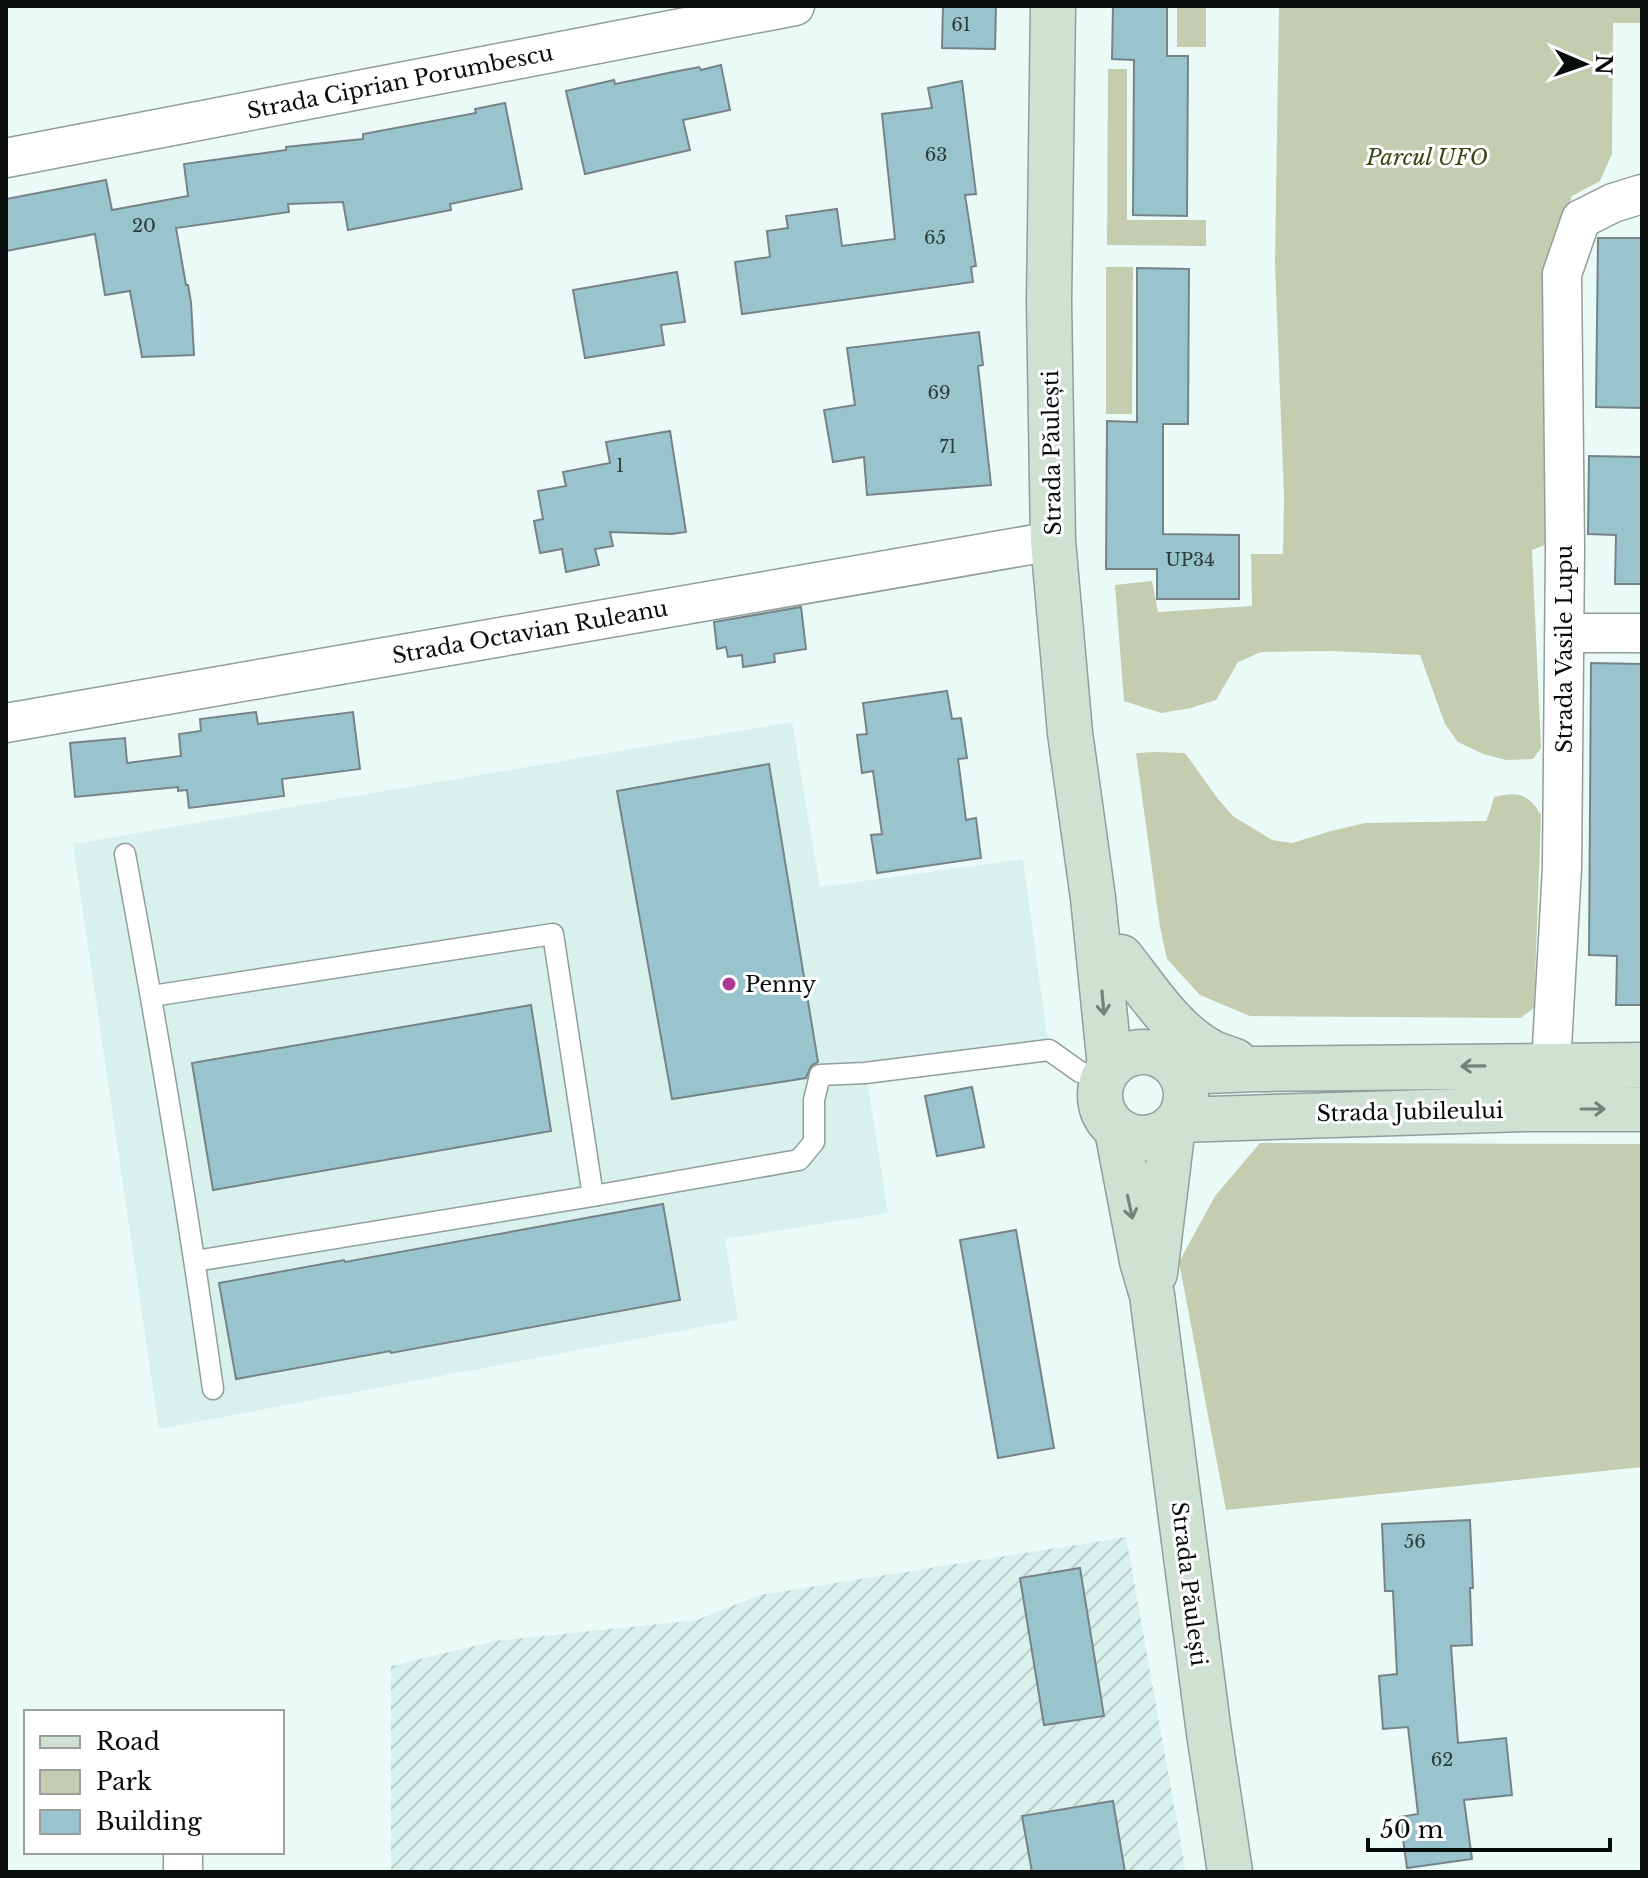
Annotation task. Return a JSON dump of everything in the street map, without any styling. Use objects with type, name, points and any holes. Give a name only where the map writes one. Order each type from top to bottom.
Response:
[{"type":"main road","name":"Strada Păulești","points":[[1053,6],[1049,302],[1053,541],[1070,733],[1093,898],[1106,1074]]},
{"type":"main road","name":"Strada Păulești","points":[[1093,898],[1175,1066]]},
{"type":"main road","points":[[1121,957],[1174,1024],[1192,1040],[1212,1053],[1256,1069]]},
{"type":"main road","points":[[1141,1052],[1153,1053],[1175,1066],[1186,1088],[1185,1106],[1176,1123],[1157,1136],[1142,1138],[1117,1130],[1101,1104],[1106,1074],[1127,1054],[1141,1052]]},
{"type":"main road","name":"Strada Jubileului","points":[[1175,1066],[1256,1069],[1642,1065]]},
{"type":"main road","name":"Strada Jubileului","points":[[1176,1123],[1264,1116],[1642,1109]]},
{"type":"main road","points":[[1161,1229],[1179,1181],[1194,1159],[1214,1142],[1264,1116]]},
{"type":"main road","name":"Strada Păulești","points":[[1152,1295],[1176,1123]]},
{"type":"main road","name":"Strada Păulești","points":[[1117,1130],[1142,1261],[1152,1295],[1230,1872]]},
{"type":"street","name":"Strada Ciprian Porumbescu","points":[[6,158],[795,6]]},
{"type":"street","name":"Strada Vasile Lupu","points":[[1524,1109],[1551,1065],[1562,868],[1562,274],[1581,219],[1627,198]]},
{"type":"street","name":"Strada Octavian Ruleanu","points":[[6,723],[1053,541]]},
{"type":"street","points":[[1564,633],[1642,633]]},
{"type":"lane","points":[[125,854],[152,996],[213,1389]]},
{"type":"lane","points":[[152,996],[553,934],[593,1196]]},
{"type":"lane","points":[[195,1261],[799,1160],[814,1142],[814,1100],[820,1075],[865,1073],[1049,1050],[1080,1072],[1106,1074]]},
{"type":"shaded area","points":[[792,722],[820,887],[1023,859],[1049,1050],[866,1073],[888,1213],[725,1239],[738,1320],[159,1429],[73,844]]},
{"type":"shaded area","points":[[1126,1537],[1186,1872],[391,1872],[391,1666],[495,1641],[697,1620],[760,1595]]},
{"type":"green space","points":[[1177,6],[1206,6],[1206,47],[1177,47]]},
{"type":"green space","name":"Parcul UFO","points":[[1279,6],[1642,6],[1642,23],[1613,23],[1612,154],[1600,181],[1572,196],[1550,272],[1545,545],[1532,550],[1541,748],[1533,759],[1506,760],[1483,754],[1458,742],[1445,724],[1420,655],[1261,652],[1238,662],[1216,700],[1161,713],[1124,701],[1115,585],[1152,581],[1158,612],[1252,606],[1251,554],[1283,554],[1284,497],[1275,264]]},
{"type":"green space","points":[[1108,69],[1127,69],[1127,220],[1206,220],[1206,246],[1107,245]]},
{"type":"green space","points":[[1106,267],[1133,267],[1132,414],[1106,414]]},
{"type":"green space","points":[[1136,753],[1185,753],[1233,816],[1272,840],[1292,843],[1365,823],[1486,821],[1494,797],[1510,794],[1527,798],[1541,815],[1534,1008],[1520,1018],[1250,1016],[1200,995],[1167,959],[1160,927]]},
{"type":"green space","points":[[1260,1143],[1642,1144],[1642,1467],[1226,1510],[1179,1262],[1215,1196]]},
{"type":"building","points":[[943,6],[996,6],[995,49],[942,48]]},
{"type":"building","points":[[1113,6],[1167,6],[1167,56],[1188,56],[1187,216],[1133,215],[1134,60],[1112,59]]},
{"type":"building","points":[[721,65],[730,110],[683,120],[690,150],[585,174],[566,91],[614,80],[615,84]]},
{"type":"building","points":[[962,81],[976,194],[965,195],[976,266],[971,267],[973,282],[742,314],[735,262],[770,257],[767,231],[788,228],[786,216],[837,209],[842,246],[895,239],[882,114],[932,108],[928,88]]},
{"type":"building","points":[[505,103],[522,189],[450,204],[451,210],[348,230],[343,202],[288,204],[289,212],[176,228],[191,302],[194,355],[142,357],[130,291],[105,295],[95,234],[6,251],[6,199],[106,180],[112,210],[188,196],[184,164],[286,150],[286,147],[363,139],[363,134],[476,113],[475,109]]},
{"type":"building","points":[[1598,238],[1642,238],[1642,408],[1596,407]]},
{"type":"building","points":[[1137,268],[1189,269],[1188,424],[1163,424],[1163,534],[1239,535],[1239,599],[1157,599],[1157,569],[1106,569],[1107,421],[1137,422]]},
{"type":"building","points":[[677,272],[685,322],[661,325],[664,345],[585,358],[573,290]]},
{"type":"building","points":[[979,332],[983,365],[978,366],[991,485],[867,495],[864,457],[833,462],[824,410],[855,405],[847,348]]},
{"type":"building","points":[[670,431],[686,532],[610,532],[613,546],[595,549],[599,565],[566,572],[562,549],[540,553],[534,521],[543,519],[538,491],[566,486],[563,472],[610,463],[606,442]]},
{"type":"building","points":[[1589,456],[1642,457],[1642,584],[1615,584],[1616,535],[1588,534]]},
{"type":"building","points":[[801,607],[806,649],[774,654],[775,662],[743,667],[742,655],[728,657],[726,647],[717,649],[714,622]]},
{"type":"building","points":[[1591,663],[1642,664],[1642,1005],[1616,1005],[1617,956],[1589,955]]},
{"type":"building","points":[[947,691],[952,719],[961,718],[967,758],[958,759],[966,820],[976,818],[981,858],[877,873],[871,835],[882,834],[873,771],[862,773],[857,735],[867,734],[863,703]]},
{"type":"building","points":[[256,712],[258,724],[353,712],[360,769],[282,779],[284,796],[189,808],[187,790],[178,791],[178,787],[75,797],[70,743],[125,738],[127,763],[181,756],[179,734],[201,731],[200,719]]},
{"type":"building","name":"Penny","points":[[769,764],[818,1062],[811,1066],[806,1078],[672,1099],[617,791]]},
{"type":"building","points":[[531,1005],[551,1131],[213,1190],[192,1063]]},
{"type":"building","points":[[972,1087],[984,1147],[937,1156],[925,1096]]},
{"type":"building","points":[[663,1204],[680,1300],[236,1379],[219,1283]]},
{"type":"building","points":[[1016,1230],[1054,1448],[998,1458],[960,1240]]},
{"type":"building","points":[[1470,1520],[1472,1645],[1451,1646],[1458,1743],[1506,1738],[1512,1795],[1464,1800],[1472,1859],[1407,1868],[1400,1817],[1418,1814],[1408,1727],[1383,1729],[1379,1676],[1397,1674],[1393,1591],[1385,1591],[1382,1524]]},
{"type":"building","points":[[1080,1568],[1104,1716],[1044,1725],[1020,1578]]},
{"type":"building","points":[[1113,1801],[1125,1872],[1032,1872],[1022,1816]]},
{"type":"place","name":"Penny","points":[[729,984]]}]
